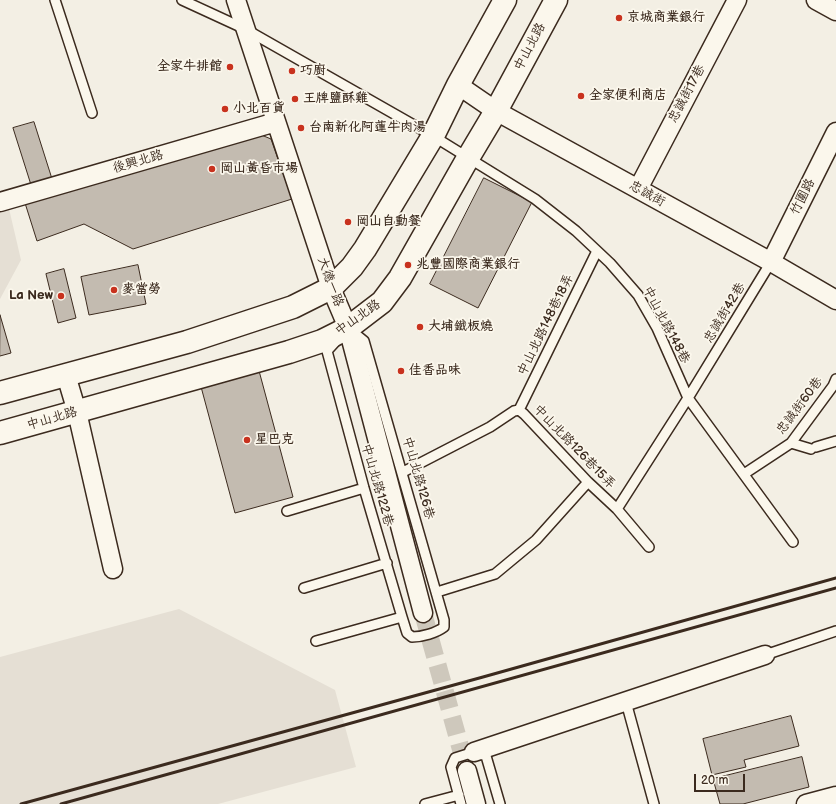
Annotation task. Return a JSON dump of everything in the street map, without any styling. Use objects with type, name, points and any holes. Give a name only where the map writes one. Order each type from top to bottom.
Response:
[{"type":"main road","points":[[0,393],[187,342],[293,307],[331,288],[352,267],[365,249],[433,136],[458,85],[505,0]]},
{"type":"main road","name":"中山北路","points":[[0,433],[289,352],[322,341],[348,328],[382,302],[400,278],[496,111],[556,0]]},
{"type":"street","name":"大德一路","points":[[236,0],[331,288],[348,328],[423,613]]},
{"type":"street","name":"忠誠街17巷","points":[[638,189],[737,0]]},
{"type":"street","points":[[816,0],[836,11]]},
{"type":"street","name":"忠誠街","points":[[458,85],[496,111],[771,262],[836,300]]},
{"type":"street","name":"後興北路","points":[[0,202],[276,122]]},
{"type":"street","name":"竹圍路","points":[[771,262],[836,132]]},
{"type":"street","points":[[66,375],[77,412],[113,570]]},
{"type":"street","points":[[474,752],[765,655]]},
{"type":"street","points":[[467,771],[476,804]]},
{"type":"street","points":[[806,804],[836,796]]},
{"type":"lane","points":[[55,0],[92,113]]},
{"type":"lane","name":"中山北路148巷","points":[[182,0],[246,29],[433,136],[534,199],[576,231],[610,263],[638,295],[660,335],[688,398],[793,542]]},
{"type":"lane","name":"中山北路148巷18弄","points":[[519,410],[597,251]]},
{"type":"lane","name":"忠誠街42巷","points":[[617,509],[688,398],[771,262]]},
{"type":"lane","name":"中山北路126巷","points":[[348,328],[364,341],[437,592],[444,620],[444,627],[439,631],[429,634]]},
{"type":"lane","name":"中山北路122巷","points":[[348,328],[327,350],[364,488],[407,633],[412,637],[429,634]]},
{"type":"lane","name":"忠誠街60巷","points":[[744,474],[791,443],[836,379]]},
{"type":"lane","name":"中山北路126巷15弄","points":[[402,472],[490,426],[514,411],[519,410],[588,482],[617,509],[649,547]]},
{"type":"lane","points":[[791,443],[814,448],[836,441]]},
{"type":"lane","points":[[437,592],[495,574],[536,540],[588,482]]},
{"type":"lane","points":[[287,511],[364,488]]},
{"type":"lane","points":[[304,588],[387,563]]},
{"type":"lane","points":[[316,642],[402,618]]},
{"type":"lane","points":[[765,655],[836,631]]},
{"type":"lane","points":[[626,702],[654,804]]},
{"type":"lane","points":[[425,804],[460,800],[451,767],[455,758],[474,752],[486,756],[500,804]]},
{"type":"shaded area","points":[[7,200],[21,260],[0,299],[0,202]]},
{"type":"shaded area","points":[[179,609],[335,690],[356,767],[218,804],[0,804],[0,657]]},
{"type":"building","points":[[34,122],[53,182],[32,188],[13,128]]},
{"type":"building","name":"岡山黃昏市場","points":[[259,134],[271,139],[292,199],[133,249],[84,224],[37,241],[25,203]]},
{"type":"building","points":[[484,178],[532,202],[478,308],[430,284]]},
{"type":"building","name":"麥當勞","points":[[138,265],[146,304],[89,315],[81,277]]},
{"type":"building","name":"La New","points":[[64,269],[76,318],[58,323],[46,274]]},
{"type":"building","points":[[0,315],[11,353],[0,356]]},
{"type":"building","name":"星巴克","points":[[258,367],[293,497],[235,513],[200,383]]},
{"type":"building","points":[[791,716],[799,746],[744,760],[746,767],[712,775],[703,739]]},
{"type":"building","points":[[802,757],[809,787],[743,804],[720,804],[713,779]]},
{"type":"tunnel","points":[[423,613],[467,771]]},
{"type":"railway","points":[[21,804],[836,578]]},
{"type":"railway","points":[[61,804],[836,588]]},
{"type":"place","name":"京城商業銀行","points":[[619,18]]},
{"type":"place","name":"全家牛排館","points":[[230,67]]},
{"type":"place","name":"巧廚","points":[[292,71]]},
{"type":"place","name":"全家便利商店","points":[[581,96]]},
{"type":"place","name":"王牌鹽酥雞","points":[[295,99]]},
{"type":"place","name":"小北百貨","points":[[225,109]]},
{"type":"place","name":"台南新化阿蓮牛肉湯","points":[[301,128]]},
{"type":"place","name":"岡山黃昏市場","points":[[212,169]]},
{"type":"place","name":"岡山自動餐","points":[[348,222]]},
{"type":"place","name":"兆豐國際商業銀行","points":[[408,265]]},
{"type":"place","name":"麥當勞","points":[[114,290]]},
{"type":"place","name":"La New","points":[[61,296]]},
{"type":"place","name":"大埔鐵板燒","points":[[420,327]]},
{"type":"place","name":"佳香品味","points":[[401,371]]},
{"type":"place","name":"星巴克","points":[[247,440]]}]
